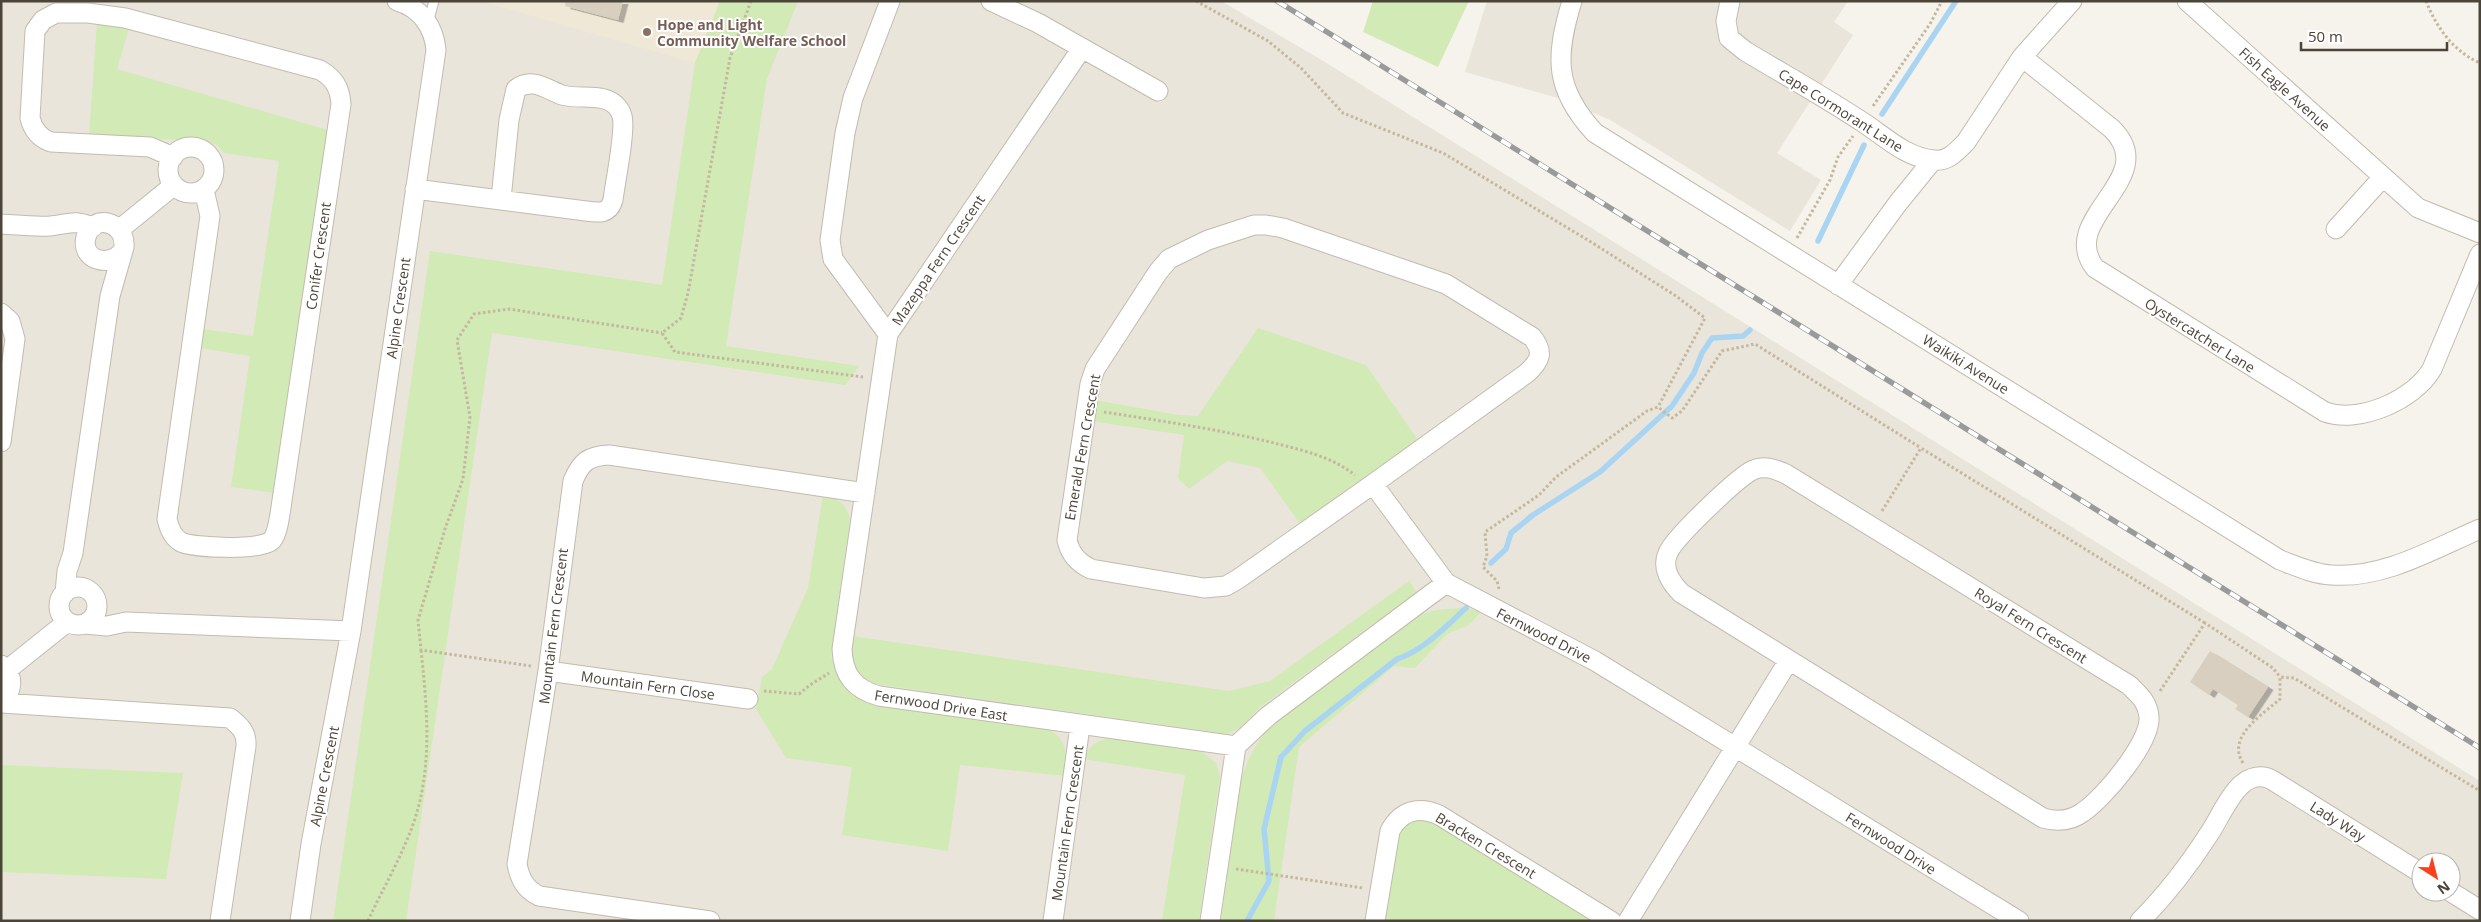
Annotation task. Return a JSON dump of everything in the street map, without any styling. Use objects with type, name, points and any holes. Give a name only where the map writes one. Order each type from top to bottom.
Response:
[{"type":"street","points":[[397,1],[413,8],[428,23]]},
{"type":"street","name":"Mazeppa Fern Crescent","points":[[890,1],[853,98],[830,240],[833,259],[888,334],[1082,48]]},
{"type":"street","points":[[991,1],[1038,23],[1158,91]]},
{"type":"street","name":"Waikiki Avenue","points":[[1572,1],[1564,25],[1561,75],[1578,115],[1595,133],[2280,560],[2303,569],[2330,575],[2359,575],[2383,570],[2480,529]]},
{"type":"street","name":"Cape Cormorant Lane","points":[[1730,1],[1726,21],[1729,38],[1745,51],[1864,123],[1897,146],[1933,160]]},
{"type":"street","points":[[1838,285],[1898,203],[1933,160],[1942,160],[1955,154],[1966,142],[2022,57],[2072,1]]},
{"type":"street","name":"Fish Eagle Avenue","points":[[2187,1],[2418,208],[2480,233]]},
{"type":"street","name":"Conifer Crescent","points":[[173,157],[150,147],[50,142],[42,139],[32,126],[30,118],[36,31],[43,20],[56,13],[88,13],[125,18],[320,70],[327,74],[337,86],[341,104],[283,494],[273,539],[266,544],[249,548],[184,543],[174,536],[167,519],[210,216],[204,190]]},
{"type":"street","name":"Alpine Crescent","points":[[300,921],[311,844],[351,631],[436,50],[435,41],[428,23]]},
{"type":"street","name":"Oystercatcher Lane","points":[[2022,57],[2111,128],[2117,134],[2125,149],[2126,158],[2123,175],[2087,233],[2087,255],[2095,268],[2325,412],[2341,416],[2361,414],[2402,398],[2421,385],[2432,369],[2480,254]]},
{"type":"street","points":[[415,188],[593,212],[609,209],[613,200],[623,120],[618,106],[605,99],[563,95],[533,83],[523,83],[516,88],[513,96],[501,199]]},
{"type":"street","points":[[187,148],[202,150],[208,155],[212,162],[213,177],[204,190],[198,193],[184,193],[173,186],[168,174],[168,166],[173,157],[187,148]]},
{"type":"street","points":[[2336,229],[2383,177]]},
{"type":"street","points":[[120,229],[173,186]]},
{"type":"street","points":[[1,224],[52,226],[64,222],[80,222],[93,227],[110,223],[120,229],[124,240],[110,296],[74,553],[67,571],[65,593],[59,605],[60,614],[76,623],[107,626],[126,622],[351,631]]},
{"type":"street","name":"Emerald Fern Crescent","points":[[1266,224],[1283,228],[1446,284],[1532,337],[1541,351],[1537,364],[1527,373],[1373,484],[1226,586],[1204,588],[1091,569],[1080,564],[1069,550],[1067,540],[1086,410],[1094,369],[1158,272],[1169,259],[1208,240],[1254,225],[1266,224]]},
{"type":"street","points":[[52,226],[73,235],[91,253],[106,262],[122,252]]},
{"type":"street","points":[[93,227],[86,237],[110,296]]},
{"type":"street","points":[[1,313],[10,321],[15,339],[1,442]]},
{"type":"street","points":[[846,672],[842,649],[888,334]]},
{"type":"street","name":"Mountain Fern Crescent","points":[[710,921],[539,896],[529,891],[519,875],[517,864],[548,671],[570,496],[578,468],[584,461],[595,456],[609,455],[865,493]]},
{"type":"street","name":"Royal Fern Crescent","points":[[1765,467],[1786,474],[1872,526],[2130,685],[2143,697],[2148,707],[2148,730],[2144,741],[2112,783],[2083,812],[2067,820],[2052,821],[2043,818],[1682,593],[1671,584],[1666,571],[1668,553],[1678,539],[1737,481],[1753,470],[1765,467]]},
{"type":"street","points":[[1210,921],[1236,746],[1268,716],[1446,583],[1373,484]]},
{"type":"street","points":[[74,553],[86,590]]},
{"type":"street","name":"Fernwood Drive","points":[[1446,583],[1595,660],[1889,843],[2019,921]]},
{"type":"street","points":[[2,703],[10,693],[12,681],[4,667],[76,623],[92,619],[97,607],[93,595],[86,590],[76,588],[65,593]]},
{"type":"street","points":[[97,607],[126,622]]},
{"type":"street","points":[[1628,921],[1789,660]]},
{"type":"street","name":"Mountain Fern Close","points":[[548,671],[748,699]]},
{"type":"street","name":"Fernwood Drive East","points":[[846,672],[862,691],[879,696],[1080,726],[1236,746]]},
{"type":"street","points":[[2,703],[230,718],[243,730],[247,737],[246,746],[220,921]]},
{"type":"street","name":"Mountain Fern Crescent","points":[[1053,921],[1080,726]]},
{"type":"street","name":"Lady Way","points":[[2252,778],[2265,776],[2411,867]]},
{"type":"street","points":[[2140,921],[2169,889],[2197,852],[2240,786],[2252,778]]},
{"type":"street","name":"Bracken Crescent","points":[[1375,921],[1390,830],[1396,820],[1408,812],[1427,810],[1439,815],[1611,921]]},
{"type":"street","points":[[2461,898],[2480,910]]},
{"type":"lane","points":[[428,23],[434,1]]},
{"type":"path","points":[[662,333],[681,318],[688,293],[730,58],[750,1]]},
{"type":"path","points":[[1196,1],[1268,41],[1302,68],[1343,113],[1443,153],[1591,242],[1676,296],[1704,318],[1658,407],[1648,411],[1556,477],[1539,495],[1485,532],[1487,556],[1483,567],[1497,581],[1502,598],[1494,609]]},
{"type":"path","points":[[2426,1],[2431,14],[2447,38],[2460,51],[2480,63]]},
{"type":"path","points":[[368,921],[381,890],[407,841],[424,788],[428,724],[418,620],[445,529],[463,479],[470,417],[456,340],[474,314],[509,308],[662,333],[675,352],[882,379]]},
{"type":"path","points":[[1658,407],[1672,418],[1682,411],[1722,351],[1755,344],[2205,623],[2273,668],[2280,677],[2280,699],[2250,725],[2240,739],[2238,755],[2252,778]]},
{"type":"path","points":[[1086,410],[1206,427],[1293,448],[1323,457],[1373,484]]},
{"type":"path","points":[[1872,526],[1921,448]]},
{"type":"path","points":[[2148,707],[2155,700],[2205,623]]},
{"type":"path","points":[[421,650],[536,666],[548,671]]},
{"type":"path","points":[[748,699],[752,690],[799,694],[832,672],[846,672]]},
{"type":"path","points":[[2280,677],[2294,678],[2480,791]]},
{"type":"path","points":[[1218,867],[1380,891]]},
{"type":"shaded area","points":[[1,1],[1221,1],[1320,59],[2480,781],[2480,921],[1,921]]},
{"type":"shaded area","name":"Hope and Light Community Welfare School","points":[[480,1],[720,1],[695,63]]},
{"type":"shaded area","points":[[1487,1],[1848,1],[1834,22],[1853,35],[1777,153],[1821,180],[1790,231],[1612,121],[1565,100],[1465,72]]},
{"type":"green space","points":[[720,1],[798,1],[767,79],[726,346],[859,366],[845,385],[492,333],[406,921],[333,921],[430,251],[662,285],[695,63]]},
{"type":"green space","points":[[1373,1],[1469,1],[1438,67],[1363,32]]},
{"type":"green space","points":[[97,22],[130,25],[117,69],[328,130],[276,493],[231,487],[250,356],[199,348],[202,329],[253,336],[279,161],[224,153],[217,145],[206,141],[89,136]]},
{"type":"green space","points":[[1258,328],[1366,365],[1418,440],[1301,525],[1260,468],[1227,461],[1189,489],[1178,478],[1184,435],[1091,421],[1094,400],[1179,415],[1198,416]]},
{"type":"green space","points":[[823,495],[841,502],[850,519],[831,656],[843,685],[869,701],[1047,729],[1059,737],[1065,748],[1065,776],[960,765],[948,851],[842,835],[852,767],[786,758],[756,709],[762,677],[772,669],[808,588]]},
{"type":"green space","points":[[1409,581],[1417,592],[1260,707],[1241,727],[1228,734],[875,684],[867,680],[857,670],[851,652],[852,636],[1229,691],[1270,681]]},
{"type":"green space","points":[[1463,607],[1481,612],[1469,625],[1447,634],[1415,668],[1394,666],[1299,747],[1274,921],[1221,921],[1240,784],[1249,758],[1263,735],[1275,721],[1421,615],[1436,610]]},
{"type":"green space","points":[[1112,738],[1202,752],[1216,763],[1220,776],[1199,921],[1162,921],[1185,775],[1083,759],[1094,744]]},
{"type":"green space","points":[[1,765],[183,773],[166,879],[1,872]]},
{"type":"green space","points":[[1427,818],[1598,921],[1383,921],[1388,873],[1396,837],[1406,824]]},
{"type":"building","points":[[566,1],[623,1],[618,20],[565,6]]},
{"type":"building","points":[[2210,651],[2268,687],[2248,717],[2235,709],[2238,705],[2213,689],[2209,695],[2190,682]]},
{"type":"waterway","points":[[1882,114],[1956,1]]},
{"type":"waterway","points":[[1818,241],[1864,145]]},
{"type":"waterway","points":[[1491,563],[1506,549],[1511,533],[1533,515],[1600,472],[1672,406],[1694,373],[1702,353],[1712,338],[1743,336],[1750,330]]},
{"type":"waterway","points":[[1247,921],[1269,881],[1264,829],[1281,757],[1305,731],[1397,659],[1425,644],[1466,608]]},
{"type":"railway","points":[[1277,1],[2480,748]]},
{"type":"place","name":"Hope and Light Community Welfare School","points":[[647,32]]}]
